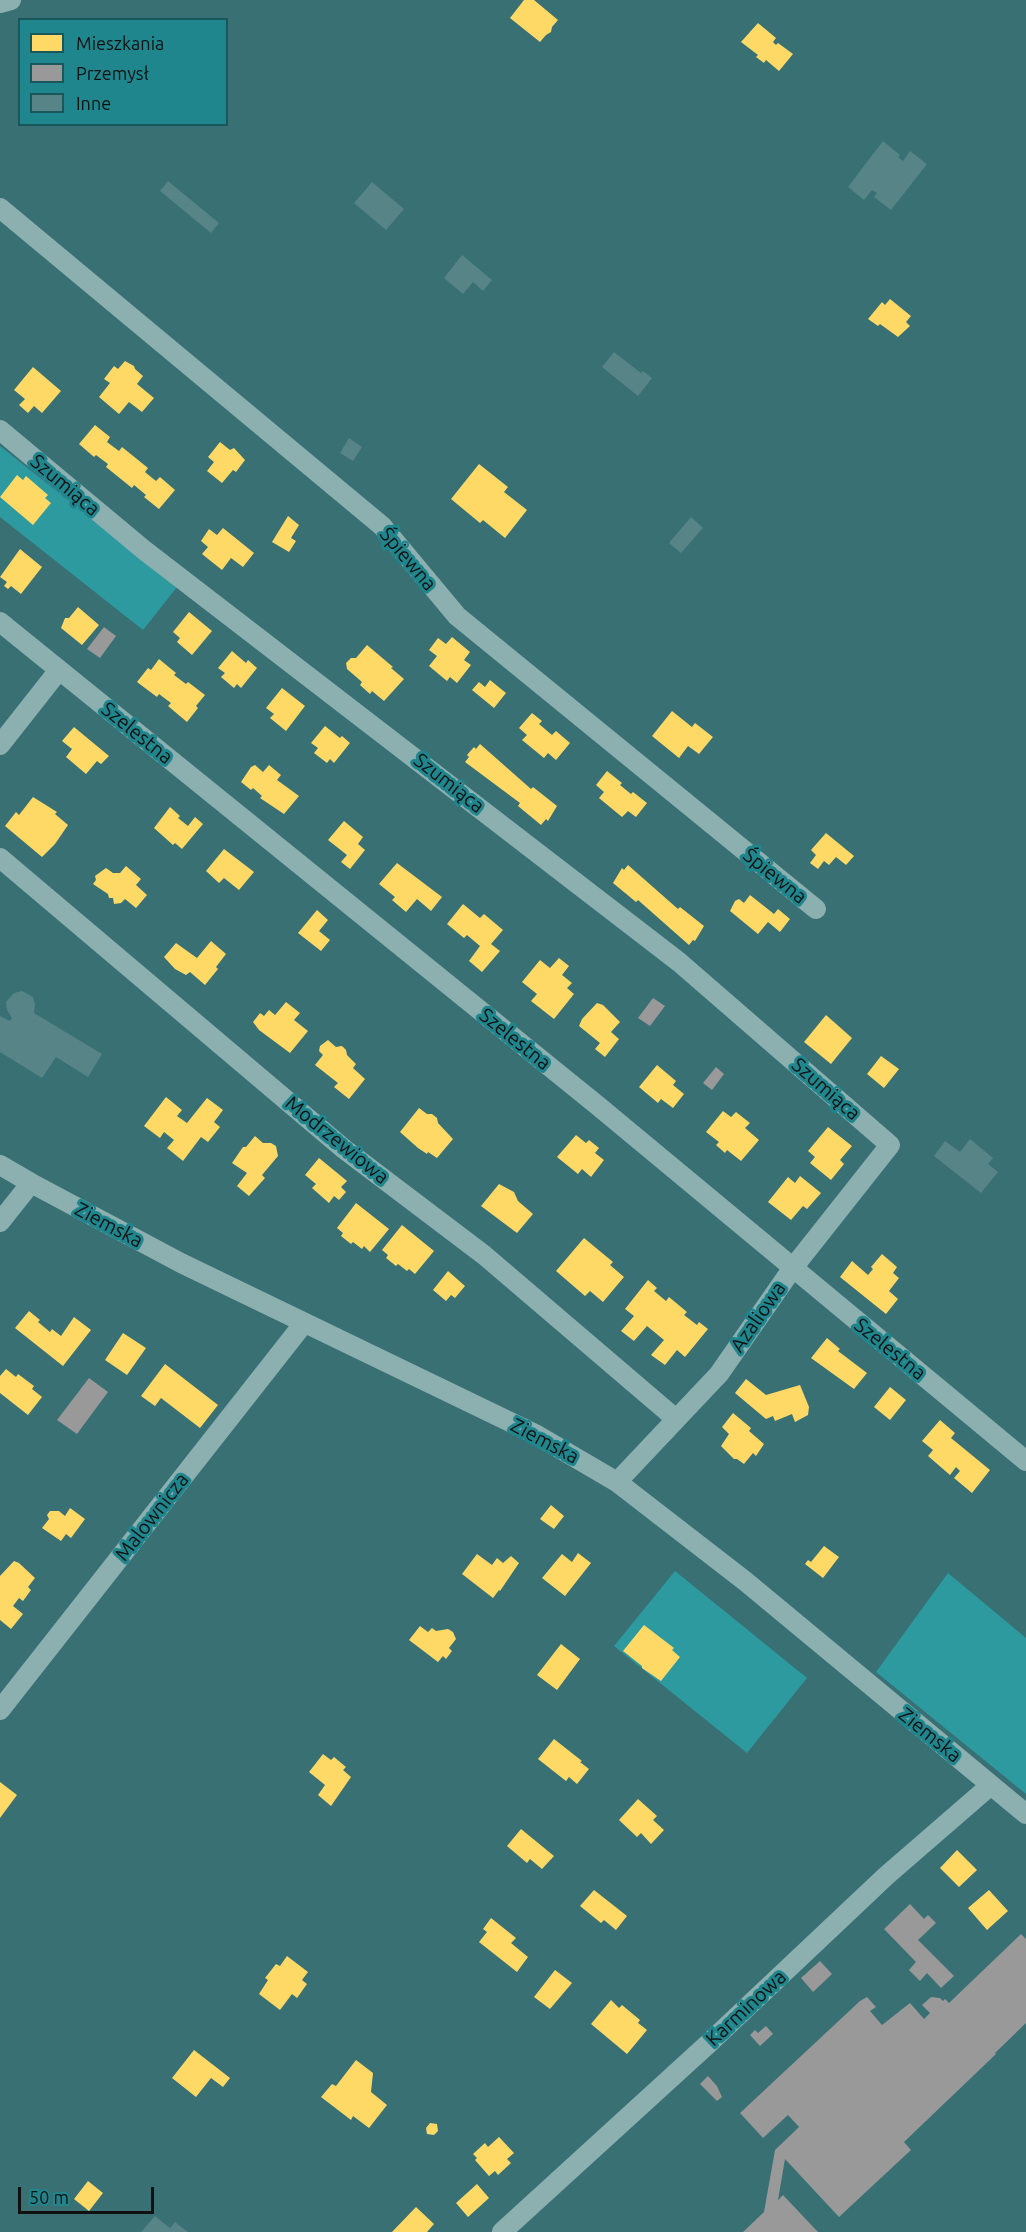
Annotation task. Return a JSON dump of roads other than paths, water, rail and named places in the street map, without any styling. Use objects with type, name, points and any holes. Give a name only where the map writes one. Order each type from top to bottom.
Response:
[{"type":"street","points":[[0,3],[11,0]]},
{"type":"street","name":"Śpiewna","points":[[0,208],[382,526],[458,616],[816,909]]},
{"type":"street","name":"Szumiąca","points":[[0,430],[144,550],[679,962],[890,1145]]},
{"type":"street","name":"Szelestna","points":[[0,622],[597,1105],[1026,1461]]},
{"type":"street","points":[[0,745],[59,670]]},
{"type":"street","name":"Modrzewiowa","points":[[0,858],[344,1149],[484,1255],[676,1419]]},
{"type":"street","name":"Azaliowa","points":[[617,1482],[719,1374],[792,1269],[890,1145]]},
{"type":"street","name":"Ziemska","points":[[0,1165],[181,1263],[535,1434],[617,1482],[745,1581],[1026,1814]]},
{"type":"street","points":[[0,1222],[31,1183]]},
{"type":"street","name":"Malownicza","points":[[0,1710],[304,1323]]},
{"type":"street","name":"Karminowa","points":[[502,2232],[708,2044],[886,1876],[991,1785]]}]
